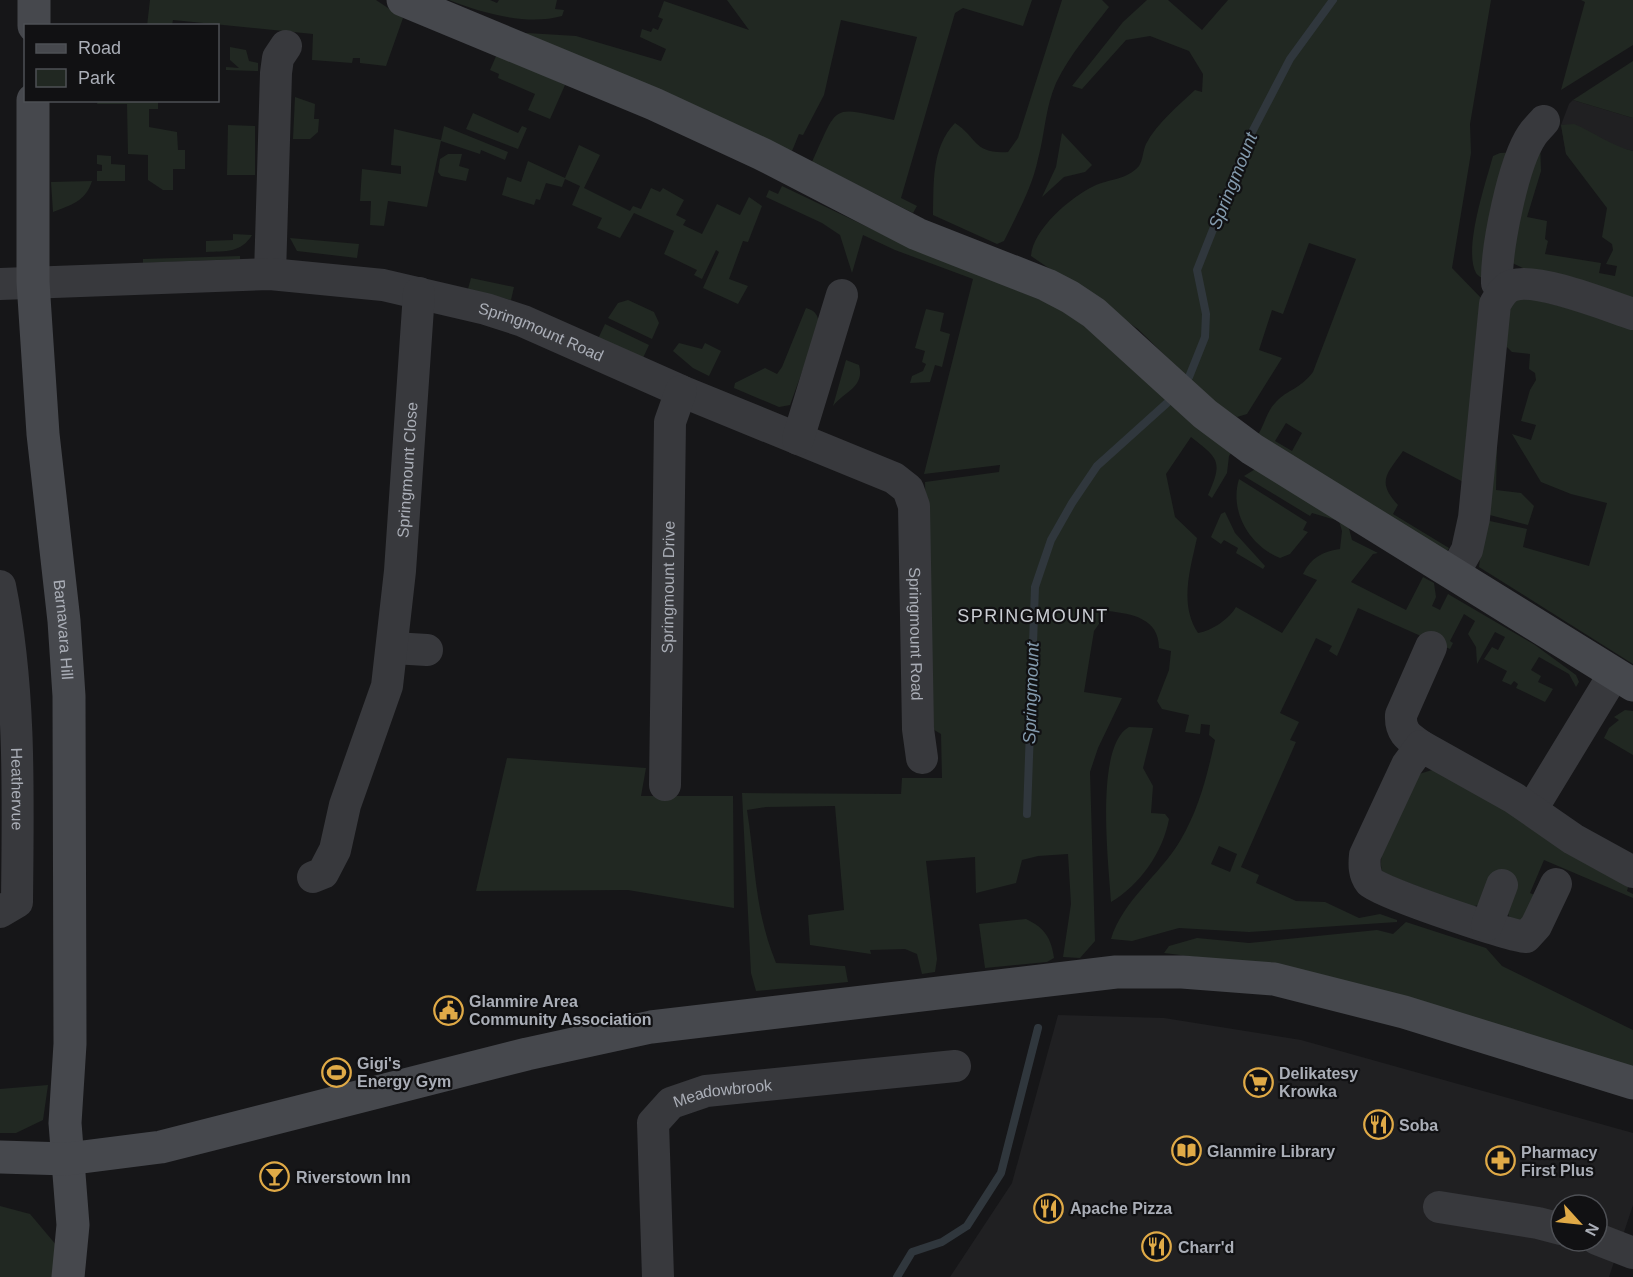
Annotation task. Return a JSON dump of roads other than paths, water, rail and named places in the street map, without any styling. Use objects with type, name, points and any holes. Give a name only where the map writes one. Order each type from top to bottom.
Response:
[{"type":"main road","points":[[34,0],[34,24]]},
{"type":"main road","points":[[403,0],[654,104],[762,154],[917,234],[1070,297],[1095,313],[1205,414],[1247,445],[1624,680]]},
{"type":"main road","name":"Barnavara Hill","points":[[33,102],[33,282],[43,434],[64,621],[69,696],[71,900],[67,1159],[73,1225],[68,1277]]},
{"type":"main road","points":[[0,1157],[67,1159],[161,1147],[527,1054],[651,1027],[749,1013],[1116,972],[1182,972],[1274,979],[1404,1012],[1633,1083]]},
{"type":"street","points":[[270,274],[276,73],[278,58],[286,46]]},
{"type":"street","points":[[1504,290],[1497,283],[1496,263],[1508,209],[1523,154],[1532,135],[1544,121]]},
{"type":"street","name":"Springmount Road","points":[[33,282],[270,274],[383,285],[419,293],[523,321],[681,391],[894,478],[908,489],[914,506],[918,729],[922,758]]},
{"type":"street","points":[[0,284],[33,282]]},
{"type":"street","points":[[1454,573],[1467,550],[1474,518],[1495,304],[1504,290],[1513,285],[1533,283],[1633,314]]},
{"type":"street","name":"Springmount Close","points":[[313,877],[323,873],[335,850],[345,805],[387,686],[393,648],[419,293]]},
{"type":"street","points":[[798,439],[842,295]]},
{"type":"street","name":"Springmount Drive","points":[[665,785],[670,422],[681,391]]},
{"type":"street","name":"Heathervue","points":[[0,586],[9,632],[18,792],[17,902],[0,912]]},
{"type":"street","points":[[1431,646],[1401,716],[1400,727],[1407,737],[1532,809],[1573,839],[1633,872]]},
{"type":"street","points":[[393,648],[427,650]]},
{"type":"street","points":[[1532,809],[1624,680]]},
{"type":"street","points":[[1421,746],[1407,765],[1365,855],[1364,870],[1370,881],[1380,890],[1516,936],[1526,937],[1536,927],[1556,884]]},
{"type":"street","points":[[1487,925],[1502,885]]},
{"type":"street","name":"Meadowbrook","points":[[658,1277],[653,1123],[671,1103],[706,1091],[955,1066]]},
{"type":"street","points":[[1439,1207],[1549,1226]]},
{"type":"street","points":[[1609,1244],[1633,1253]]},
{"type":"waterway","name":"Springmount","points":[[1189,377],[1205,337],[1206,314],[1197,270],[1250,136],[1290,59],[1333,0]]},
{"type":"waterway","name":"Springmount","points":[[1027,814],[1035,587],[1051,540],[1097,466],[1167,403]]},
{"type":"waterway","name":"Springmount","points":[[897,1277],[912,1252],[942,1242],[967,1226],[1001,1173],[1038,1028]]},
{"type":"place","name":"Glanmire Area Community Association","points":[[448,1010]]},
{"type":"place","name":"Gigi's Energy Gym","points":[[336,1072]]},
{"type":"place","name":"Delikatesy Krowka","points":[[1258,1082]]},
{"type":"place","name":"Soba","points":[[1378,1125]]},
{"type":"place","name":"Glanmire Library","points":[[1186,1151]]},
{"type":"place","name":"Pharmacy First Plus","points":[[1500,1161]]},
{"type":"place","name":"Riverstown Inn","points":[[275,1177]]},
{"type":"place","name":"Apache Pizza","points":[[1049,1208]]},
{"type":"place","name":"Charr'd","points":[[1157,1247]]},
{"type":"district","name":"SPRINGMOUNT","points":[[1033,616]]}]
